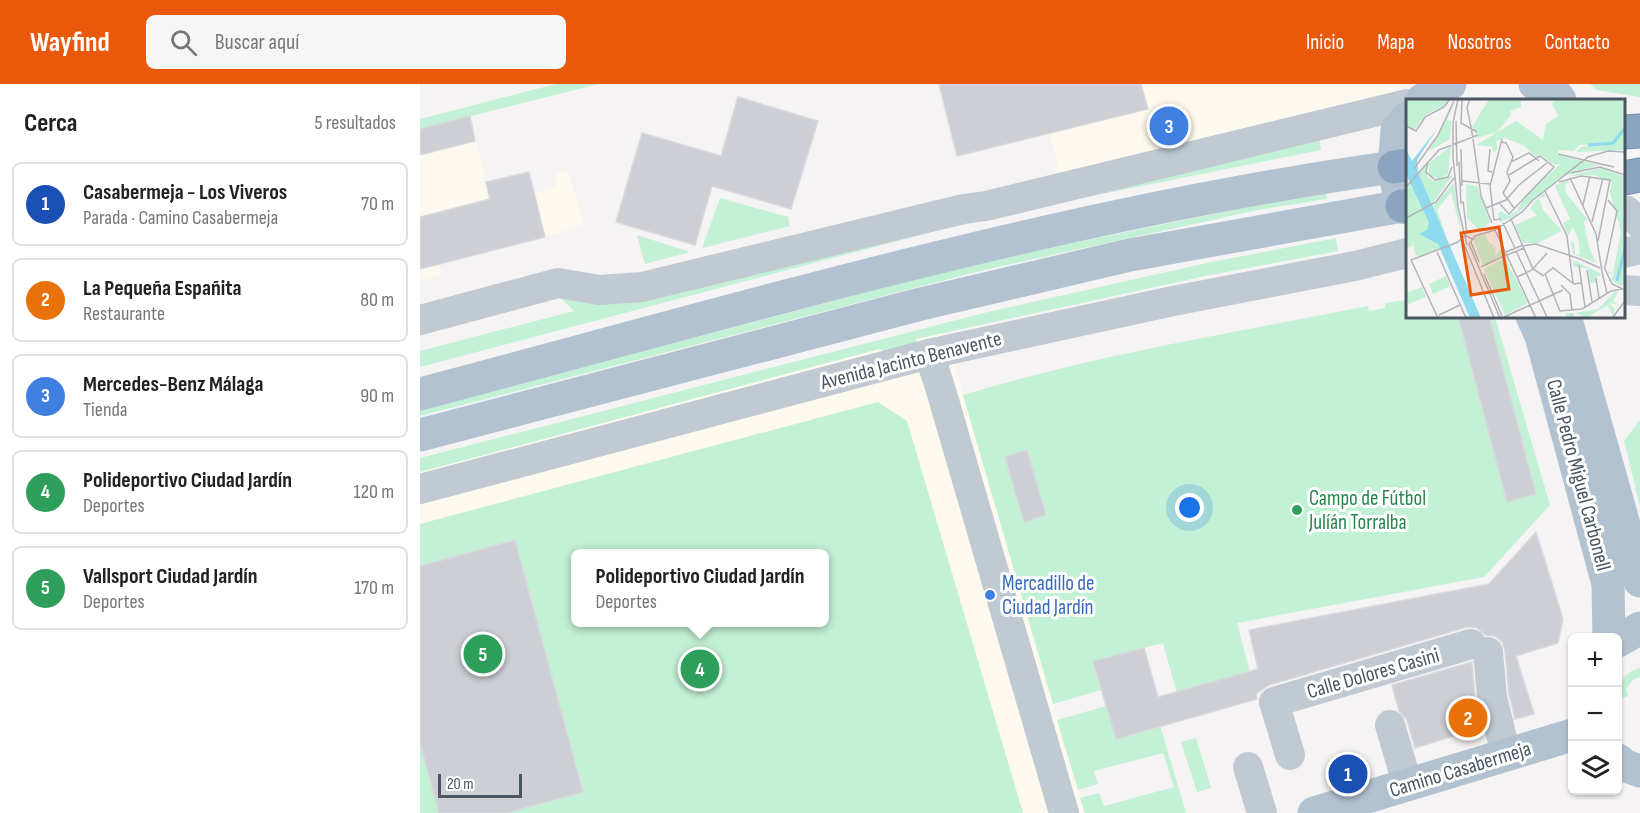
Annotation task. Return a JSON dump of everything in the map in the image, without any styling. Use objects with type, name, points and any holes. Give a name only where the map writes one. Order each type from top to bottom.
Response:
[{"type":"highway","points":[[1625,132],[1640,131]]},
{"type":"highway","points":[[1625,178],[1640,175]]},
{"type":"main road","points":[[1422,99],[1429,84]]},
{"type":"main road","points":[[1423,99],[1450,84]]},
{"type":"main road","points":[[1535,84],[1559,99]]},
{"type":"main road","points":[[420,435],[1025,279],[1130,255],[1406,208],[1397,130],[1406,118]]},
{"type":"main road","points":[[420,394],[908,265],[1124,215],[1339,175],[1401,166]]},
{"type":"main road","name":"Calle Pedro Miguel Carbonell","points":[[1533,318],[1541,336],[1608,584],[1608,633]]},
{"type":"main road","name":"Calle Pedro Miguel Carbonell","points":[[1566,318],[1640,581]]},
{"type":"main road","points":[[1622,638],[1640,628]]},
{"type":"main road","name":"Camino Casabermeja","points":[[1314,813],[1568,736]]},
{"type":"main road","points":[[1622,764],[1640,771]]},
{"type":"street","points":[[420,320],[558,283],[599,290],[642,286],[1406,104]]},
{"type":"street","points":[[1625,253],[1640,249]]},
{"type":"street","name":"Avenida Jacinto Benavente","points":[[420,489],[929,354],[1162,303],[1355,266],[1406,253]]},
{"type":"street","points":[[1625,290],[1640,291]]},
{"type":"street","points":[[929,354],[1065,813]]},
{"type":"street","name":"Calle Dolores Casini","points":[[1290,755],[1275,702],[1480,648],[1506,755]]},
{"type":"street","points":[[1390,725],[1408,786]]},
{"type":"street","points":[[1248,767],[1262,813]]},
{"type":"shaded area","points":[[1116,84],[1401,84],[1394,94],[1061,176],[1049,133]]},
{"type":"shaded area","points":[[470,116],[486,182],[529,172],[534,193],[557,186],[554,175],[568,170],[584,226],[439,264],[442,275],[420,281],[420,129]]},
{"type":"shaded area","name":"Mercadillo de Ciudad Jardín","points":[[945,333],[1085,813],[1023,813],[907,421],[878,402],[420,524],[420,472],[879,349],[891,354],[919,350],[916,339]]},
{"type":"green space","points":[[556,84],[598,84],[420,129],[420,119]]},
{"type":"green space","points":[[1590,84],[1640,84],[1640,97],[1597,90]]},
{"type":"green space","points":[[1319,134],[1321,150],[1087,197],[928,233],[420,367],[420,351],[574,311],[560,297]]},
{"type":"green space","points":[[1326,193],[1327,199],[1258,210],[984,270],[420,416],[420,410],[981,262]]},
{"type":"green space","points":[[720,198],[788,217],[790,226],[702,248]]},
{"type":"green space","points":[[637,235],[690,252],[645,264]]},
{"type":"green space","points":[[1336,238],[1338,251],[1210,275],[916,339],[919,350],[891,354],[879,349],[420,472],[420,458],[992,311],[1207,263]]},
{"type":"green space","name":"Campo de Fútbol Julíán Torralba","points":[[1406,300],[1406,318],[1495,318],[1550,505],[1484,577],[1237,623],[1257,699],[1184,719],[1163,643],[1093,661],[1101,690],[1053,704],[963,395],[1113,356],[1368,306],[1369,311],[1385,308],[1385,303]]},
{"type":"green space","points":[[878,402],[907,421],[1023,813],[420,813],[420,524]]},
{"type":"green space","points":[[1640,420],[1640,506],[1624,441]]},
{"type":"green space","points":[[1640,668],[1640,677],[1634,679],[1626,689],[1628,696],[1622,698],[1622,681],[1634,670]]},
{"type":"green space","points":[[1106,706],[1116,738],[1160,725],[1186,813],[1085,813],[1080,798],[1099,793],[1104,806],[1174,787],[1163,753],[1094,771],[1098,784],[1078,790],[1057,720]]},
{"type":"green space","points":[[1196,738],[1211,788],[1197,792],[1181,742]]},
{"type":"building","points":[[939,84],[1141,84],[1148,109],[957,156]]},
{"type":"building","points":[[738,97],[818,121],[791,209],[712,186],[695,245],[616,222],[642,133],[721,156]]},
{"type":"building","points":[[470,116],[475,141],[420,155],[420,129]]},
{"type":"building","points":[[529,172],[545,237],[420,269],[420,217],[490,199],[486,182]]},
{"type":"building","points":[[1459,318],[1490,318],[1536,494],[1507,502]]},
{"type":"building","points":[[1027,450],[1046,515],[1024,522],[1005,457]]},
{"type":"building","points":[[1536,532],[1563,619],[1558,643],[1516,656],[1534,714],[1515,719],[1502,642],[1495,636],[1485,635],[1476,627],[1467,627],[1269,685],[1256,694],[1257,699],[1116,739],[1093,661],[1144,648],[1158,697],[1258,669],[1249,630],[1489,584]]},
{"type":"building","points":[[515,540],[583,792],[506,813],[439,813],[420,743],[420,566]]},
{"type":"building","points":[[1472,662],[1475,699],[1482,727],[1415,748],[1407,720],[1399,711],[1392,685]]},
{"type":"place","name":"Mercedes-Benz Málaga","points":[[1169,126]]},
{"type":"place","name":"Campo de Fútbol Julíán Torralba","points":[[1297,510]]},
{"type":"place","name":"Mercadillo de Ciudad Jardín","points":[[990,595]]},
{"type":"place","name":"Vallsport Ciudad Jardín","points":[[483,654]]},
{"type":"place","name":"Polideportivo Ciudad Jardín","points":[[700,669]]},
{"type":"place","name":"La Pequeña Españita","points":[[1468,718]]},
{"type":"place","name":"Casabermeja - Los Viveros","points":[[1348,774]]}]
